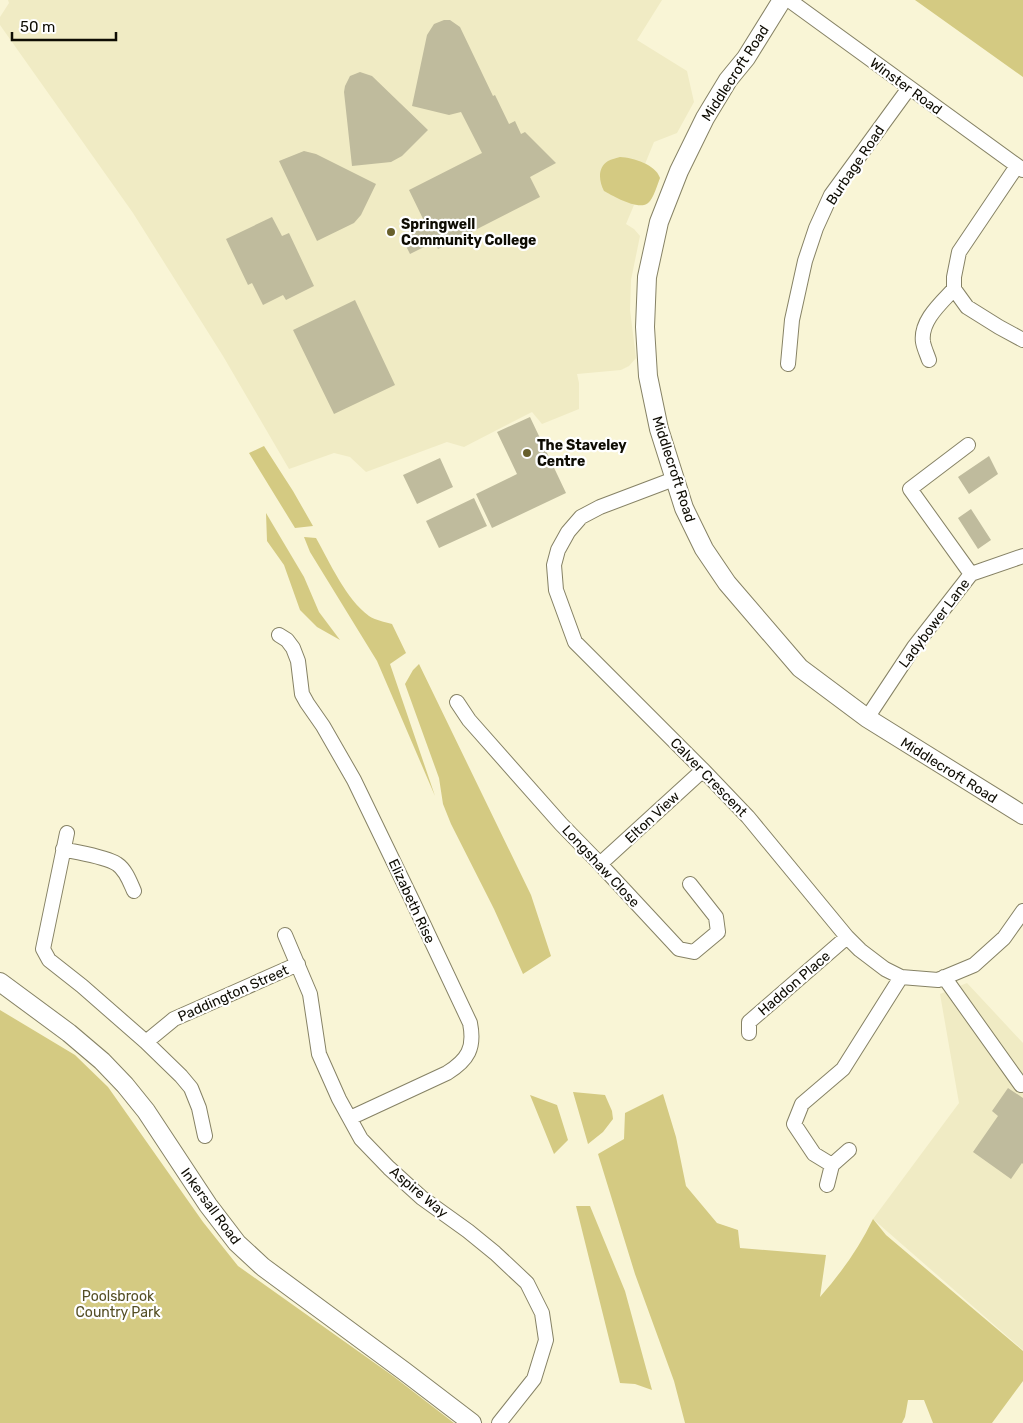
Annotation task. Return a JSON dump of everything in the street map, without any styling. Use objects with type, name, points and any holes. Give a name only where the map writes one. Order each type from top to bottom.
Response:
[{"type":"street","name":"Middlecroft Road","points":[[782,0],[746,58],[728,80],[705,118],[679,171],[660,222],[647,277],[645,327],[648,376],[659,429],[684,508],[704,549],[727,583],[800,668],[867,718],[1023,815]]},
{"type":"street","name":"Winster Road","points":[[789,0],[1020,168]]},
{"type":"street","name":"Burbage Road","points":[[788,364],[792,320],[805,261],[816,228],[831,195],[909,88]]},
{"type":"street","points":[[1020,168],[959,252],[954,277],[954,289],[967,306],[1023,340]]},
{"type":"street","points":[[930,360],[923,342],[923,329],[954,289]]},
{"type":"street","points":[[968,445],[910,488],[971,574]]},
{"type":"street","name":"Calver Crescent","points":[[674,478],[600,507],[582,517],[568,532],[558,550],[554,564],[556,590],[575,642],[748,817],[847,937],[860,950],[885,969],[901,976],[938,980],[944,978],[974,965],[1004,938],[1023,911]]},
{"type":"street","name":"Ladybower Lane","points":[[867,718],[914,647],[971,574],[1023,556]]},
{"type":"street","name":"Elizabeth Rise","points":[[279,635],[287,640],[292,648],[298,661],[302,694],[323,726],[358,789],[470,1023],[472,1036],[470,1048],[461,1064],[447,1073],[350,1118]]},
{"type":"street","name":"Longshaw Close","points":[[457,702],[469,720],[555,817],[679,949],[694,952],[718,932],[716,917],[690,884]]},
{"type":"street","name":"Elton View","points":[[600,864],[703,770]]},
{"type":"street","points":[[67,833],[43,949],[49,960],[82,986],[182,1076],[191,1088],[199,1108],[205,1136]]},
{"type":"street","points":[[63,849],[117,864],[126,875],[134,891]]},
{"type":"street","name":"Aspire Way","points":[[285,936],[310,994],[319,1054],[362,1139],[389,1168],[422,1198],[468,1231],[527,1283],[542,1314],[546,1340],[534,1379],[499,1423]]},
{"type":"street","name":"Haddon Place","points":[[749,1033],[749,1022],[847,937]]},
{"type":"street","name":"Paddington Street","points":[[146,1042],[174,1019],[298,964]]},
{"type":"street","points":[[832,1164],[814,1154],[794,1124],[802,1104],[843,1069],[901,976]]},
{"type":"street","points":[[944,978],[1022,1085]]},
{"type":"street","name":"Inkersall Road","points":[[0,982],[69,1033],[102,1061],[125,1085],[146,1111],[208,1205],[237,1244],[263,1267],[472,1423]]},
{"type":"street","points":[[827,1185],[832,1164],[849,1150]]},
{"type":"shaded area","name":"Springwell Community College","points":[[8,0],[662,0],[637,40],[687,71],[694,102],[677,133],[654,142],[645,164],[657,172],[660,178],[650,202],[645,205],[634,205],[626,224],[640,236],[631,280],[630,310],[636,358],[629,366],[621,370],[577,374],[579,409],[542,424],[532,412],[464,447],[447,442],[366,472],[350,457],[334,453],[289,469],[223,356],[133,213],[0,25],[0,17],[9,3]]},
{"type":"shaded area","points":[[967,983],[1023,1043],[1023,1350],[873,1219],[959,1103],[940,994]]},
{"type":"green space","points":[[915,0],[1023,0],[1023,77]]},
{"type":"green space","points":[[620,157],[649,165],[657,173],[660,178],[654,195],[648,203],[644,205],[632,204],[604,191],[600,179],[602,167],[608,161]]},
{"type":"green space","points":[[264,446],[313,526],[295,528],[249,453]]},
{"type":"green space","points":[[266,513],[304,577],[319,612],[340,640],[317,627],[300,610],[284,565],[267,541]]},
{"type":"green space","points":[[304,537],[316,538],[339,580],[361,609],[371,617],[392,624],[406,653],[390,664],[435,796],[377,661],[310,552]]},
{"type":"green space","points":[[419,664],[531,895],[551,956],[523,974],[443,804],[439,778],[405,684]]},
{"type":"green space","name":"Poolsbrook Country Park","points":[[0,1010],[75,1055],[108,1087],[203,1222],[238,1266],[393,1376],[454,1423],[0,1423]]},
{"type":"green space","points":[[573,1092],[605,1095],[612,1111],[613,1119],[603,1132],[588,1144]]},
{"type":"green space","points":[[663,1094],[676,1137],[686,1186],[717,1223],[738,1230],[740,1248],[826,1255],[820,1297],[849,1260],[873,1219],[886,1235],[1023,1351],[1023,1381],[992,1423],[933,1423],[924,1400],[908,1400],[902,1423],[685,1423],[674,1381],[635,1274],[598,1154],[624,1139],[625,1113]]},
{"type":"green space","points":[[530,1095],[557,1105],[568,1140],[554,1154]]},
{"type":"green space","points":[[576,1206],[590,1206],[625,1291],[652,1390],[635,1384],[620,1383]]},
{"type":"building","points":[[450,20],[460,27],[493,96],[495,95],[509,124],[515,121],[521,134],[525,132],[556,163],[530,177],[540,197],[438,249],[434,242],[410,254],[402,238],[426,225],[409,190],[482,153],[461,112],[449,115],[412,106],[427,35],[434,24]]},
{"type":"building","points":[[360,72],[372,76],[428,130],[402,156],[391,162],[352,166],[344,92],[350,76]]},
{"type":"building","points":[[304,151],[316,154],[376,184],[361,215],[354,223],[317,241],[279,161]]},
{"type":"building","points":[[272,217],[282,236],[289,233],[314,286],[286,300],[283,295],[263,305],[252,283],[248,285],[226,239]]},
{"type":"building","points":[[355,300],[395,385],[334,414],[293,330]]},
{"type":"building","name":"The Staveley Centre","points":[[530,417],[566,493],[492,528],[476,494],[517,474],[497,432]]},
{"type":"building","points":[[989,456],[998,474],[969,494],[958,477]]},
{"type":"building","points":[[440,458],[453,487],[417,504],[403,475]]},
{"type":"building","points":[[474,498],[487,526],[439,548],[426,521]]},
{"type":"building","points":[[971,509],[991,540],[978,549],[958,518]]},
{"type":"building","points":[[1008,1088],[1023,1098],[1023,1164],[1011,1179],[973,1152],[998,1116],[992,1111]]},
{"type":"place","name":"Springwell Community College","points":[[391,232]]},
{"type":"place","name":"The Staveley Centre","points":[[527,453]]}]
